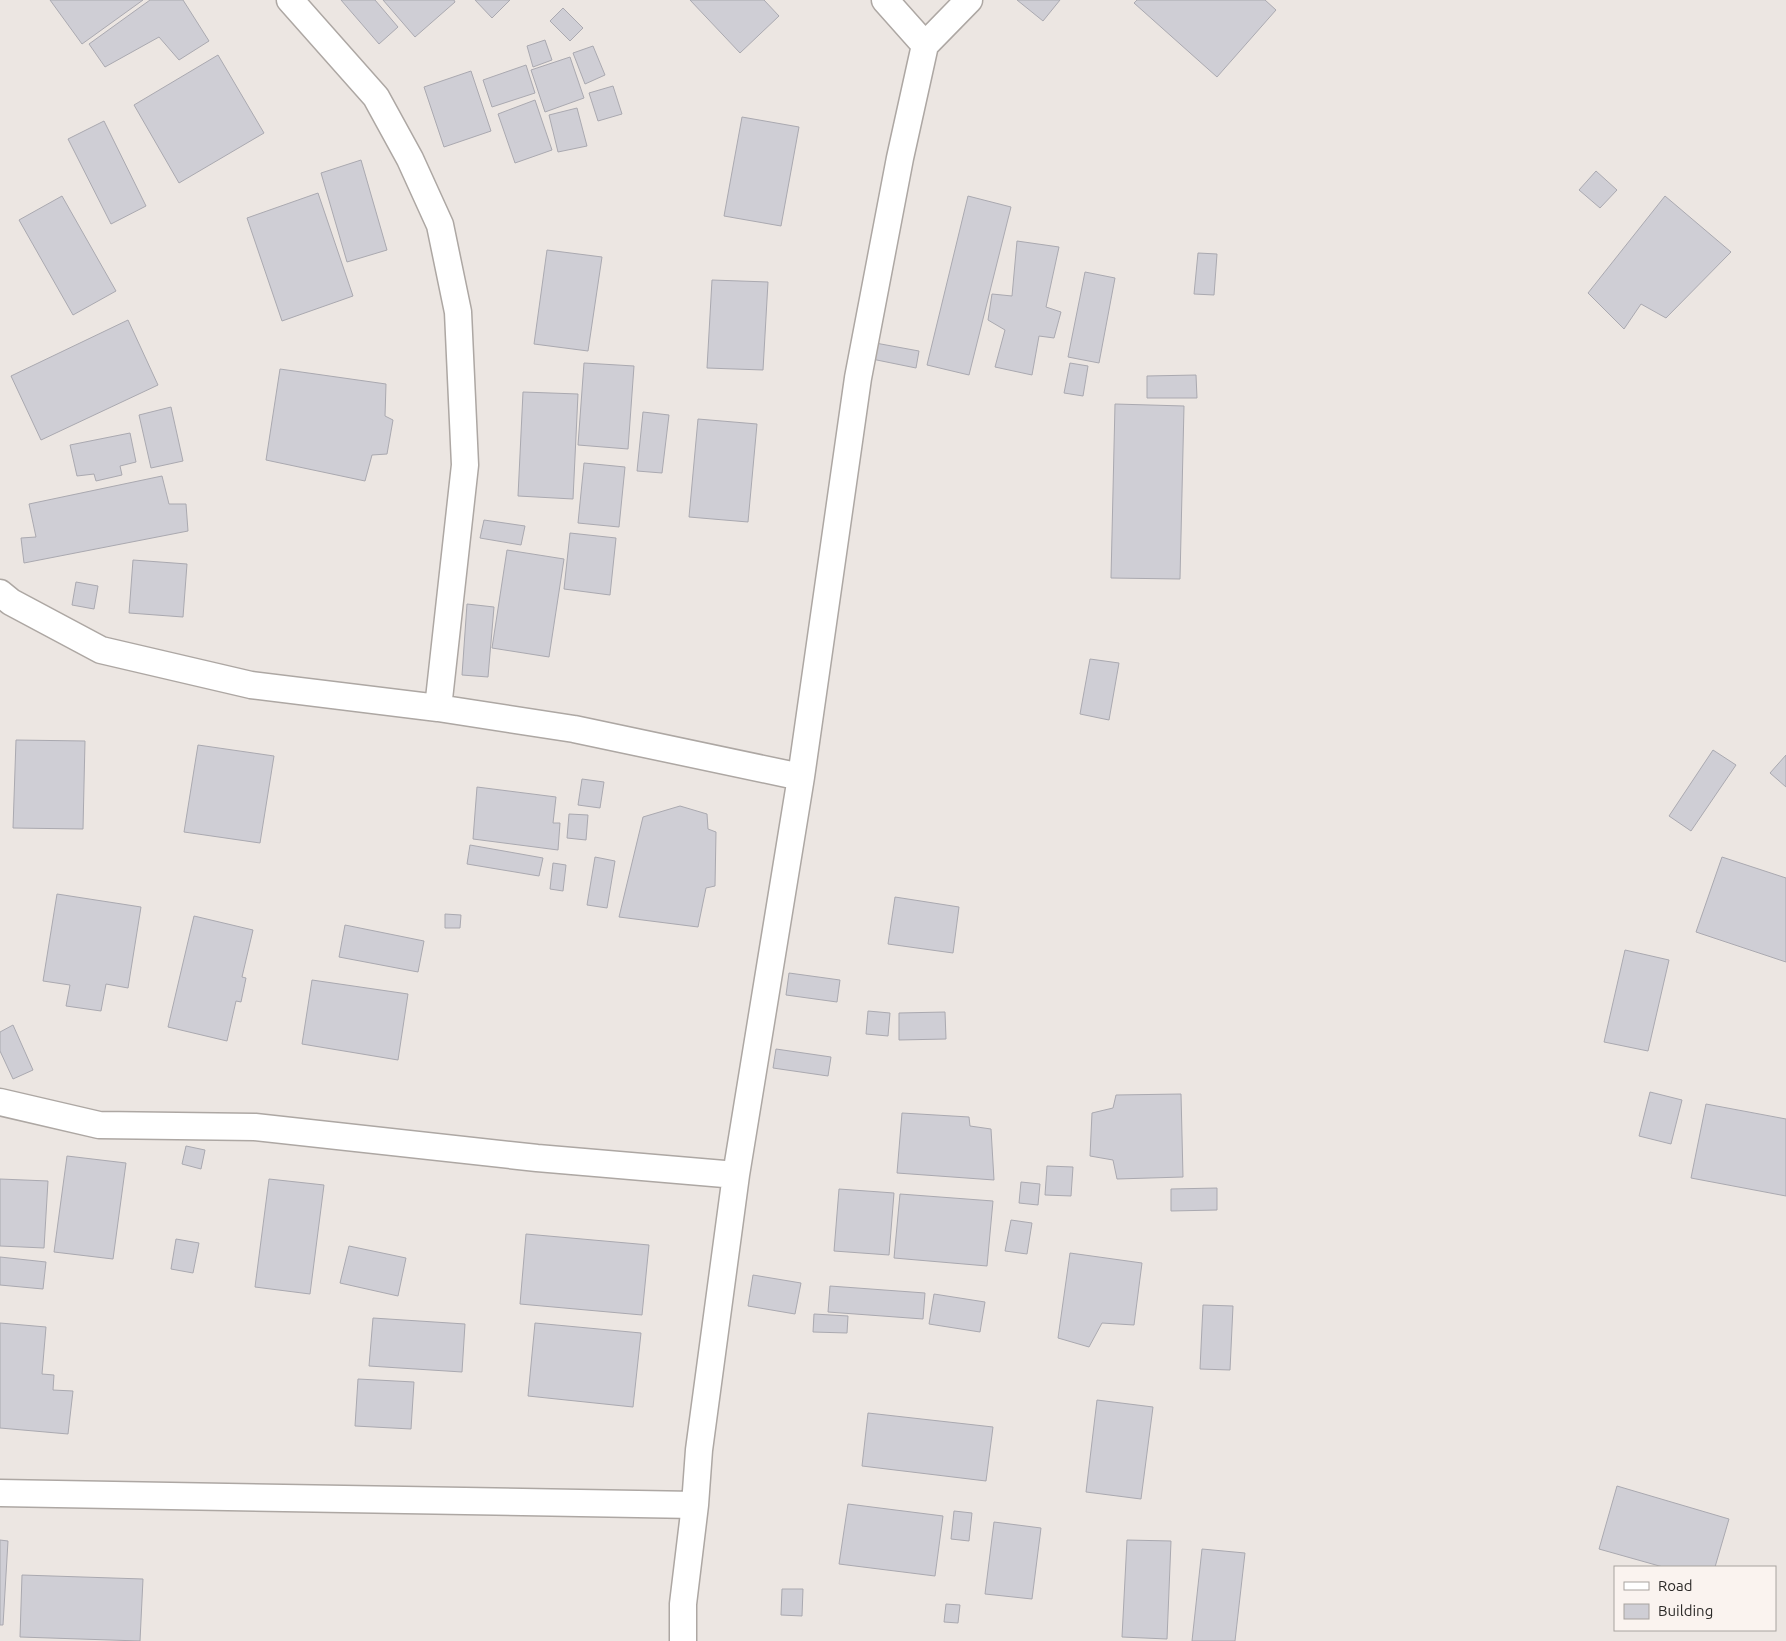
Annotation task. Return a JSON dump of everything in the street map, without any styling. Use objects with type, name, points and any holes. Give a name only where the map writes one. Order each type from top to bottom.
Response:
[{"type":"street","points":[[290,0],[376,97],[410,159],[440,225],[458,312],[465,465],[438,708]]},
{"type":"street","points":[[885,0],[926,45]]},
{"type":"street","points":[[683,1641],[682,1604],[695,1505],[699,1450],[736,1175],[802,777],[858,378],[900,158],[926,45],[969,0]]},
{"type":"street","points":[[4,603],[101,650],[251,685],[438,708],[574,729],[802,777]]},
{"type":"street","points":[[0,1102],[99,1125],[255,1127],[537,1158],[736,1175]]},
{"type":"street","points":[[0,1493],[695,1505]]},
{"type":"building","points":[[50,0],[143,0],[82,44]]},
{"type":"building","points":[[150,0],[183,0],[209,41],[179,60],[159,37],[105,67],[89,44]]},
{"type":"building","points":[[341,0],[375,0],[398,27],[379,44]]},
{"type":"building","points":[[383,0],[454,0],[455,2],[415,37]]},
{"type":"building","points":[[475,0],[510,0],[492,18]]},
{"type":"building","points":[[690,0],[764,0],[779,16],[740,53]]},
{"type":"building","points":[[1017,0],[1060,0],[1043,21]]},
{"type":"building","points":[[1137,0],[1265,0],[1276,10],[1217,77],[1134,3]]},
{"type":"building","points":[[563,8],[583,28],[570,41],[550,21]]},
{"type":"building","points":[[545,40],[552,60],[533,67],[527,46]]},
{"type":"building","points":[[593,46],[605,75],[585,84],[573,53]]},
{"type":"building","points":[[218,55],[264,133],[179,183],[134,105]]},
{"type":"building","points":[[570,57],[584,98],[545,112],[531,70]]},
{"type":"building","points":[[526,65],[535,93],[492,107],[483,80]]},
{"type":"building","points":[[471,71],[491,131],[444,147],[424,87]]},
{"type":"building","points":[[613,86],[622,114],[598,121],[589,93]]},
{"type":"building","points":[[535,100],[552,150],[515,163],[498,114]]},
{"type":"building","points":[[577,108],[587,146],[558,152],[549,115]]},
{"type":"building","points":[[742,117],[799,127],[781,226],[724,216]]},
{"type":"building","points":[[104,121],[146,206],[111,224],[68,139]]},
{"type":"building","points":[[361,160],[387,250],[347,262],[321,173]]},
{"type":"building","points":[[1596,171],[1617,190],[1600,208],[1579,190]]},
{"type":"building","points":[[318,193],[353,296],[282,321],[247,218]]},
{"type":"building","points":[[62,196],[116,291],[73,315],[19,220]]},
{"type":"building","points":[[968,196],[1011,207],[969,375],[927,365]]},
{"type":"building","points":[[1665,196],[1731,252],[1666,318],[1641,304],[1624,329],[1588,293]]},
{"type":"building","points":[[1017,241],[1059,247],[1046,307],[1061,312],[1054,338],[1039,336],[1032,375],[995,367],[1005,330],[988,320],[992,294],[1012,296]]},
{"type":"building","points":[[547,250],[602,257],[588,351],[534,344]]},
{"type":"building","points":[[1198,253],[1217,254],[1214,295],[1194,294]]},
{"type":"building","points":[[1085,272],[1115,278],[1099,363],[1068,357]]},
{"type":"building","points":[[712,280],[768,282],[763,370],[707,368]]},
{"type":"building","points":[[128,320],[158,385],[41,440],[11,376]]},
{"type":"building","points":[[870,342],[919,351],[916,368],[867,358]]},
{"type":"building","points":[[584,363],[634,366],[628,449],[578,445]]},
{"type":"building","points":[[1070,363],[1088,366],[1083,396],[1064,393]]},
{"type":"building","points":[[280,369],[386,384],[385,416],[393,420],[387,454],[372,455],[365,481],[266,460]]},
{"type":"building","points":[[1196,375],[1197,398],[1147,398],[1147,376]]},
{"type":"building","points":[[523,392],[578,394],[573,499],[518,496]]},
{"type":"building","points":[[1115,404],[1184,406],[1180,579],[1111,578]]},
{"type":"building","points":[[171,407],[183,461],[151,468],[139,415]]},
{"type":"building","points":[[643,412],[669,415],[662,473],[637,471]]},
{"type":"building","points":[[698,419],[757,424],[748,522],[689,517]]},
{"type":"building","points":[[130,433],[136,462],[120,466],[122,475],[96,481],[94,474],[77,476],[70,445]]},
{"type":"building","points":[[584,463],[625,467],[619,527],[578,523]]},
{"type":"building","points":[[162,476],[169,504],[186,504],[188,531],[24,563],[21,538],[36,537],[29,504]]},
{"type":"building","points":[[484,520],[525,526],[521,545],[480,538]]},
{"type":"building","points":[[570,533],[616,538],[610,595],[564,589]]},
{"type":"building","points":[[507,550],[564,559],[549,657],[492,648]]},
{"type":"building","points":[[133,560],[187,564],[183,617],[129,613]]},
{"type":"building","points":[[76,582],[98,586],[94,609],[72,605]]},
{"type":"building","points":[[467,604],[494,607],[488,677],[462,675]]},
{"type":"building","points":[[1090,659],[1119,663],[1109,720],[1080,714]]},
{"type":"building","points":[[16,740],[85,741],[83,829],[13,828]]},
{"type":"building","points":[[198,745],[274,756],[260,843],[184,832]]},
{"type":"building","points":[[1713,750],[1736,765],[1691,831],[1669,816]]},
{"type":"building","points":[[1786,755],[1786,787],[1770,773]]},
{"type":"building","points":[[582,779],[604,782],[600,808],[578,805]]},
{"type":"building","points":[[477,787],[556,797],[553,823],[560,823],[558,850],[473,839]]},
{"type":"building","points":[[680,806],[707,814],[708,829],[716,832],[715,886],[706,888],[698,927],[619,917],[643,817]]},
{"type":"building","points":[[569,814],[588,815],[586,840],[567,838]]},
{"type":"building","points":[[470,845],[543,858],[539,876],[467,864]]},
{"type":"building","points":[[595,857],[615,861],[607,908],[587,905]]},
{"type":"building","points":[[1722,857],[1786,878],[1786,962],[1696,932]]},
{"type":"building","points":[[553,863],[566,865],[563,891],[550,889]]},
{"type":"building","points":[[57,894],[141,907],[128,988],[106,984],[101,1011],[66,1006],[70,985],[43,981]]},
{"type":"building","points":[[895,897],[959,907],[953,953],[888,944]]},
{"type":"building","points":[[445,914],[461,915],[460,928],[445,928]]},
{"type":"building","points":[[194,916],[253,930],[242,977],[246,978],[241,1002],[236,1001],[227,1041],[168,1027]]},
{"type":"building","points":[[345,925],[424,941],[418,972],[339,957]]},
{"type":"building","points":[[1625,950],[1669,960],[1648,1051],[1604,1042]]},
{"type":"building","points":[[789,973],[840,980],[837,1002],[786,995]]},
{"type":"building","points":[[312,980],[408,994],[398,1060],[302,1044]]},
{"type":"building","points":[[868,1011],[890,1013],[888,1036],[866,1034]]},
{"type":"building","points":[[945,1012],[946,1039],[899,1040],[899,1013]]},
{"type":"building","points":[[13,1025],[33,1070],[13,1079],[0,1051],[0,1032]]},
{"type":"building","points":[[776,1049],[831,1057],[828,1076],[773,1068]]},
{"type":"building","points":[[1650,1092],[1682,1100],[1671,1144],[1639,1136]]},
{"type":"building","points":[[1181,1094],[1183,1177],[1117,1179],[1113,1160],[1090,1156],[1092,1113],[1113,1108],[1116,1095]]},
{"type":"building","points":[[1706,1104],[1786,1119],[1786,1196],[1691,1178]]},
{"type":"building","points":[[902,1113],[969,1117],[970,1126],[991,1129],[994,1180],[897,1173]]},
{"type":"building","points":[[186,1146],[205,1150],[201,1169],[182,1164]]},
{"type":"building","points":[[67,1156],[126,1163],[113,1259],[54,1252]]},
{"type":"building","points":[[1047,1166],[1073,1167],[1071,1196],[1045,1195]]},
{"type":"building","points":[[0,1179],[48,1181],[44,1248],[0,1246]]},
{"type":"building","points":[[269,1179],[324,1185],[310,1294],[255,1287]]},
{"type":"building","points":[[1021,1182],[1040,1184],[1038,1205],[1019,1203]]},
{"type":"building","points":[[1217,1188],[1217,1210],[1171,1211],[1171,1189]]},
{"type":"building","points":[[839,1189],[894,1193],[889,1255],[834,1251]]},
{"type":"building","points":[[900,1194],[993,1201],[987,1266],[894,1258]]},
{"type":"building","points":[[1011,1220],[1032,1223],[1027,1254],[1005,1251]]},
{"type":"building","points":[[526,1234],[649,1245],[642,1315],[520,1304]]},
{"type":"building","points":[[176,1239],[199,1243],[193,1273],[171,1269]]},
{"type":"building","points":[[349,1246],[406,1258],[398,1296],[340,1283]]},
{"type":"building","points":[[1070,1253],[1142,1263],[1134,1325],[1102,1323],[1089,1347],[1058,1338]]},
{"type":"building","points":[[0,1257],[46,1262],[43,1289],[0,1285]]},
{"type":"building","points":[[753,1275],[801,1283],[795,1314],[748,1306]]},
{"type":"building","points":[[830,1286],[925,1293],[923,1319],[828,1312]]},
{"type":"building","points":[[934,1294],[985,1302],[980,1332],[929,1324]]},
{"type":"building","points":[[1203,1305],[1233,1306],[1230,1370],[1200,1369]]},
{"type":"building","points":[[814,1314],[848,1316],[847,1333],[813,1332]]},
{"type":"building","points":[[373,1318],[465,1324],[462,1372],[369,1366]]},
{"type":"building","points":[[0,1323],[46,1327],[42,1374],[54,1375],[53,1390],[73,1391],[68,1434],[0,1428]]},
{"type":"building","points":[[535,1323],[641,1333],[633,1407],[528,1396]]},
{"type":"building","points":[[358,1379],[414,1382],[411,1429],[355,1426]]},
{"type":"building","points":[[1097,1400],[1153,1407],[1141,1499],[1086,1492]]},
{"type":"building","points":[[868,1413],[993,1427],[986,1481],[862,1466]]},
{"type":"building","points":[[1617,1486],[1729,1519],[1715,1566],[1659,1566],[1599,1549]]},
{"type":"building","points":[[848,1504],[943,1516],[935,1576],[839,1564]]},
{"type":"building","points":[[954,1511],[972,1513],[969,1541],[951,1539]]},
{"type":"building","points":[[994,1522],[1041,1528],[1032,1599],[985,1594]]},
{"type":"building","points":[[0,1540],[8,1541],[3,1625],[0,1625]]},
{"type":"building","points":[[1127,1540],[1171,1541],[1167,1639],[1122,1637]]},
{"type":"building","points":[[1202,1549],[1245,1553],[1235,1641],[1192,1641]]},
{"type":"building","points":[[22,1575],[143,1579],[140,1641],[20,1637]]},
{"type":"building","points":[[782,1589],[803,1589],[802,1616],[781,1615]]},
{"type":"building","points":[[946,1604],[960,1605],[958,1623],[944,1622]]}]
